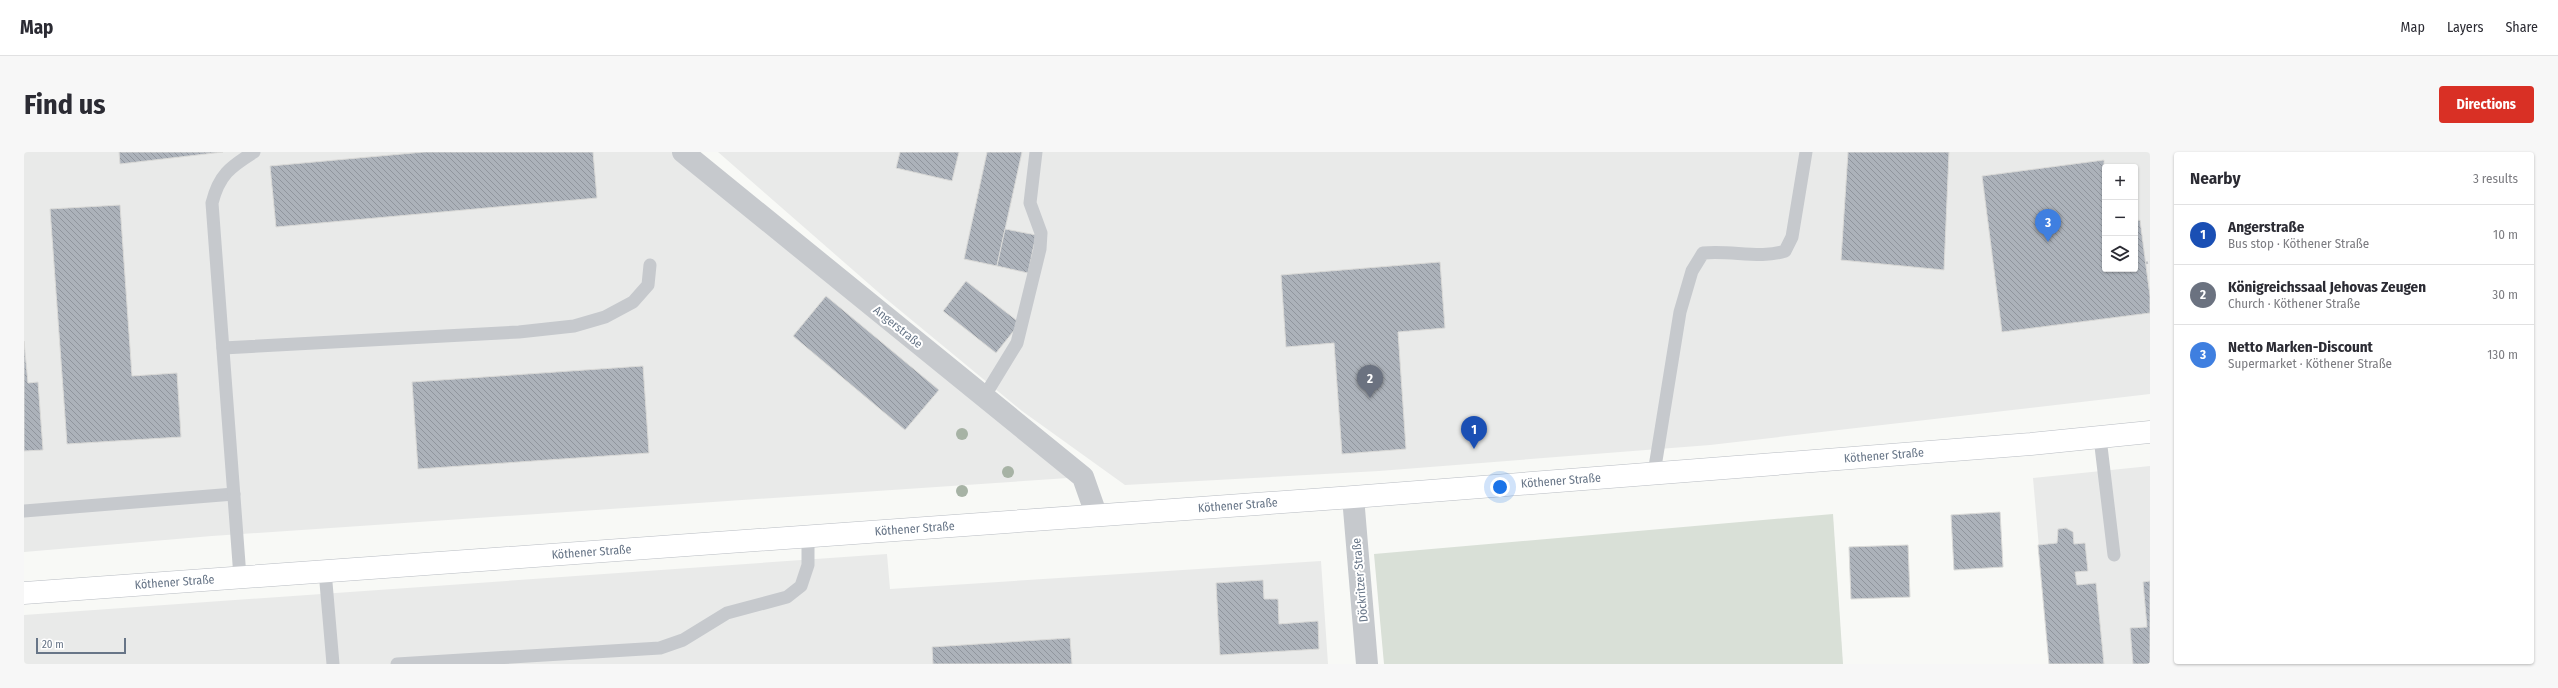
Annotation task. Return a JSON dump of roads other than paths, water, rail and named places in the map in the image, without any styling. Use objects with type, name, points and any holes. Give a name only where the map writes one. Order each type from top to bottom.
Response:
[{"type":"main road","name":"Köthener Straße","points":[[24,593],[1353,496],[2100,438],[2150,432]]},
{"type":"street","name":"Angerstraße","points":[[683,152],[1082,477],[1096,514]]},
{"type":"street","name":"Döckritzer Straße","points":[[1353,496],[1367,664]]},
{"type":"lane","points":[[240,577],[212,203],[217,184],[231,166],[254,152]]},
{"type":"lane","points":[[984,397],[1018,343],[1040,250],[1041,234],[1030,203],[1036,152]]},
{"type":"lane","points":[[1654,473],[1680,312],[1692,271],[1703,253],[1724,250],[1773,255],[1785,251],[1792,237],[1806,152]]},
{"type":"lane","points":[[223,348],[519,332],[574,326],[605,317],[633,302],[648,285],[650,265]]},
{"type":"lane","points":[[2100,438],[2114,555]]},
{"type":"lane","points":[[24,511],[234,494]]},
{"type":"lane","points":[[397,664],[660,648],[683,640],[727,613],[787,597],[801,586],[808,565],[808,535]]},
{"type":"lane","points":[[325,571],[333,664]]},
{"type":"place","name":"Netto Marken-Discount","points":[[2048,242]]},
{"type":"place","name":"Königreichssaal Jehovas Zeugen","points":[[1370,398]]},
{"type":"place","name":"Angerstraße","points":[[1474,449]]}]
